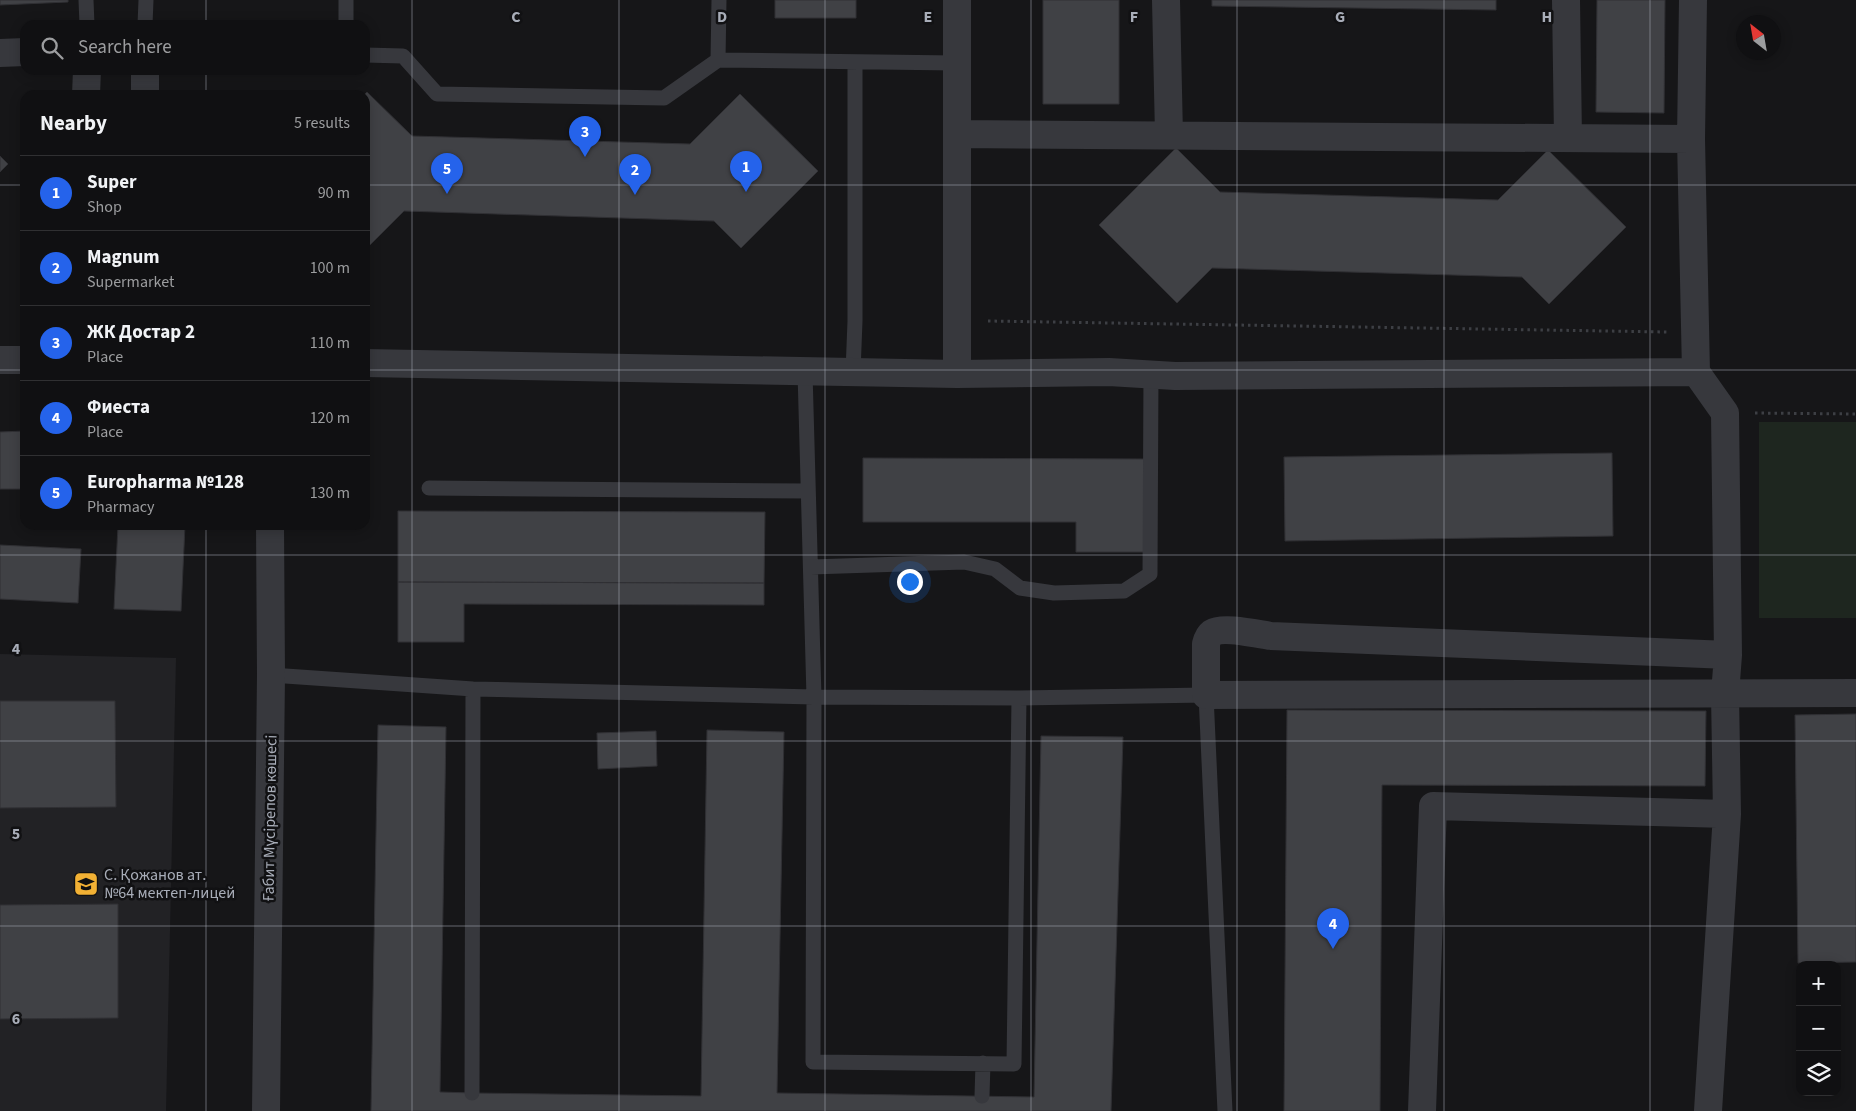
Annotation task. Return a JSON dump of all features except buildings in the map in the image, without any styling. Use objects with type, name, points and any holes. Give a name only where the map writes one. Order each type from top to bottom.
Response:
[{"type":"street","points":[[957,0],[957,374]]},
{"type":"street","points":[[1166,0],[1169,135]]},
{"type":"street","points":[[1566,0],[1568,138]]},
{"type":"street","points":[[1693,0],[1691,139],[1696,372],[1725,413],[1728,655],[1725,694],[1726,814],[1708,1111]]},
{"type":"street","points":[[0,53],[20,52]]},
{"type":"street","points":[[86,90],[87,75]]},
{"type":"street","points":[[145,75],[145,90]]},
{"type":"street","points":[[957,134],[1691,139]]},
{"type":"street","points":[[0,360],[20,360]]},
{"type":"street","points":[[370,363],[957,374],[1109,372],[1175,376],[1696,372]]},
{"type":"street","name":"Ғабит Мүсірепов көшесі","points":[[266,1111],[271,674],[270,530]]},
{"type":"street","points":[[1728,655],[1272,636],[1222,630],[1213,632],[1206,644],[1206,696],[1856,693]]},
{"type":"street","points":[[1422,1111],[1433,806],[1726,814]]},
{"type":"lane","points":[[86,0],[87,20]]},
{"type":"lane","points":[[145,20],[146,0]]},
{"type":"lane","points":[[346,0],[346,20]]},
{"type":"lane","points":[[718,60],[719,0]]},
{"type":"lane","points":[[370,55],[403,56],[438,94],[654,98],[664,98],[718,60],[956,63]]},
{"type":"lane","points":[[853,372],[855,321],[854,62]]},
{"type":"lane","points":[[805,372],[814,697],[813,1062],[1014,1064],[1019,698]]},
{"type":"lane","points":[[810,567],[964,562],[995,569],[1020,588],[1054,593],[1124,591],[1150,574],[1151,374]]},
{"type":"lane","points":[[429,488],[808,491]]},
{"type":"lane","points":[[271,674],[473,689],[814,697],[1019,698],[1206,696],[1225,1111]]},
{"type":"lane","points":[[472,1093],[473,689]]},
{"type":"lane","points":[[982,1096],[983,1063]]},
{"type":"path","points":[[957,320],[1695,332]]},
{"type":"path","points":[[1725,413],[1856,414]]},
{"type":"shaded area","points":[[1759,422],[1856,422],[1856,618],[1759,618]]},
{"type":"shaded area","name":"С. Қожанов ат. №64 мектеп-лицей","points":[[0,654],[176,658],[166,1111],[0,1111]]},
{"type":"place","name":"ЖК Достар 2","points":[[585,157]]},
{"type":"place","name":"Super","points":[[746,192]]},
{"type":"place","name":"Europharma №128","points":[[447,194]]},
{"type":"place","name":"Magnum","points":[[635,195]]},
{"type":"place","name":"С. Қожанов ат. №64 мектеп-лицей","points":[[86,884]]},
{"type":"place","name":"Фиеста","points":[[1333,949]]}]
